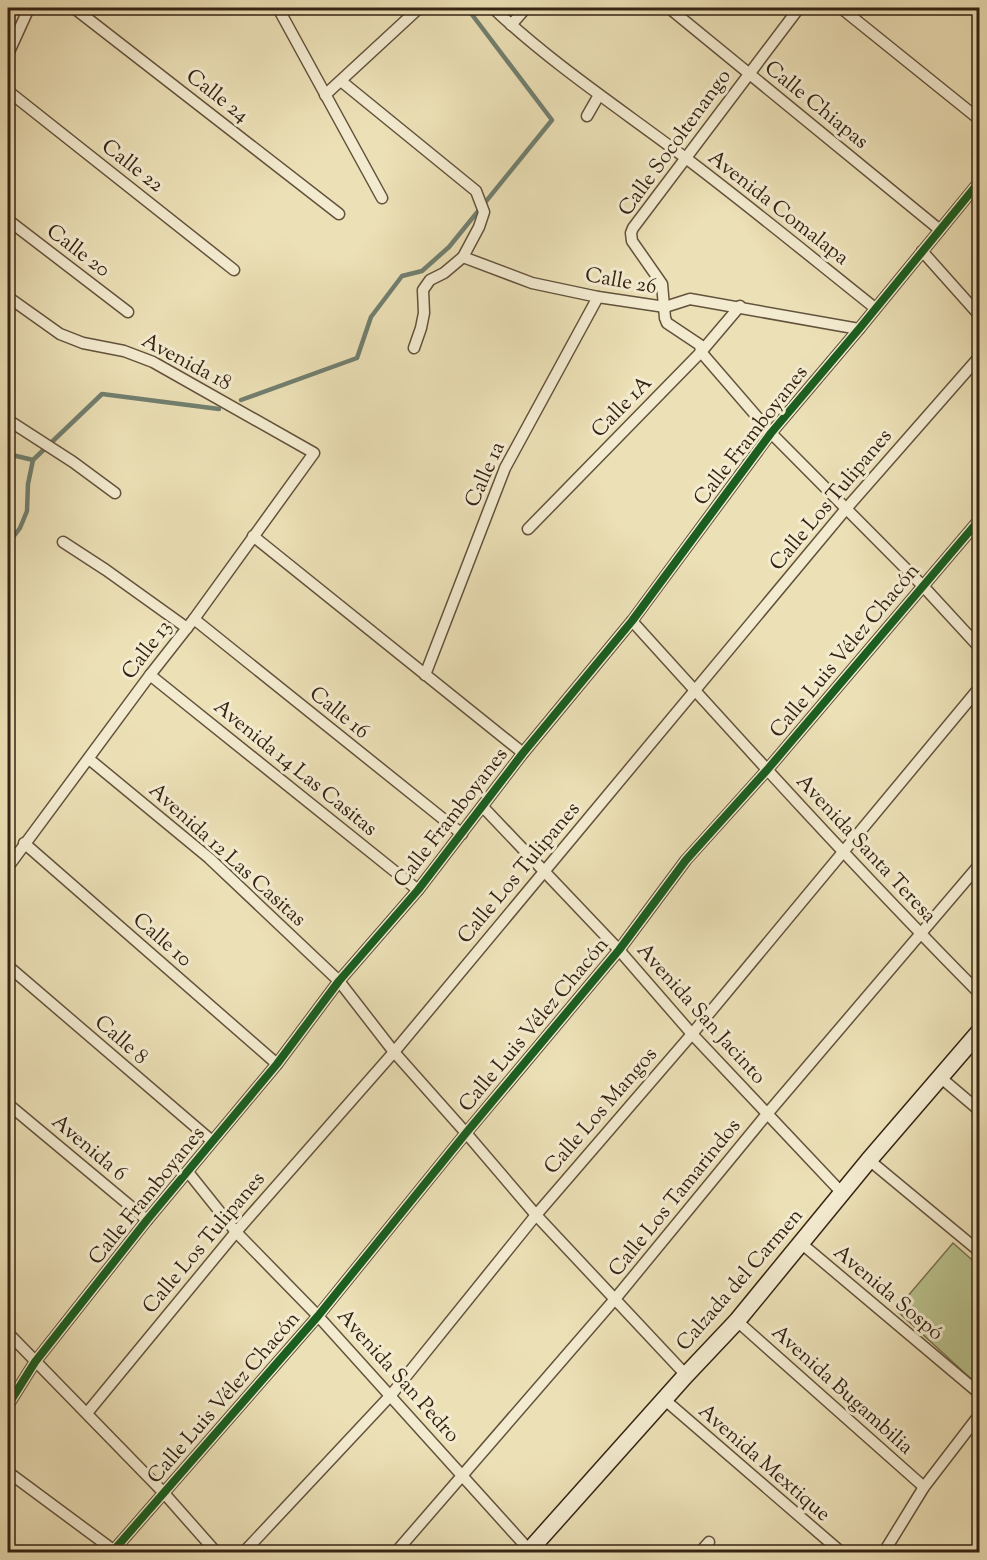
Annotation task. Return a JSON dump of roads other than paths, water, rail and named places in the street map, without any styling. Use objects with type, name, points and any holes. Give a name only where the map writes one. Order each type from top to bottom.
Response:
[{"type":"street","points":[[8,54],[29,8]]},
{"type":"street","name":"Calle 24","points":[[74,8],[339,214]]},
{"type":"street","points":[[278,8],[382,198]]},
{"type":"street","name":"Avenida Comalapa","points":[[493,8],[600,95],[685,158],[875,308]]},
{"type":"street","points":[[512,25],[526,8]]},
{"type":"street","name":"Calle Chiapas","points":[[669,8],[940,230]]},
{"type":"street","name":"Calle Socoltenango","points":[[665,307],[662,284],[633,241],[631,233],[799,8]]},
{"type":"street","points":[[841,8],[980,120]]},
{"type":"street","points":[[325,95],[417,10]]},
{"type":"street","points":[[341,81],[477,191],[484,212],[479,227],[463,256],[444,273],[430,280],[423,291],[424,313],[414,348]]},
{"type":"street","name":"Calle 22","points":[[8,91],[234,270]]},
{"type":"street","points":[[587,116],[600,95]]},
{"type":"street","name":"Calle Framboyanes","points":[[8,1405],[35,1362],[147,1220],[277,1064],[339,981],[418,890],[523,753],[632,621],[771,433],[980,181]]},
{"type":"street","name":"Calle 20","points":[[8,220],[128,312]]},
{"type":"street","points":[[922,251],[980,316]]},
{"type":"street","name":"Calle 26","points":[[463,256],[532,283],[598,297],[665,307],[690,299],[740,306],[859,329]]},
{"type":"street","name":"Avenida 18","points":[[8,297],[60,334],[83,343],[124,351],[153,362],[314,453]]},
{"type":"street","name":"Calle 1a","points":[[425,675],[506,468],[598,297]]},
{"type":"street","name":"Calle 1A","points":[[528,529],[701,352],[740,306]]},
{"type":"street","points":[[665,307],[665,318],[668,323],[700,345],[701,352],[771,433],[922,585],[980,648]]},
{"type":"street","name":"Calle Los Tulipanes","points":[[87,1413],[236,1232],[394,1052],[845,510],[980,356]]},
{"type":"street","points":[[8,420],[115,493]]},
{"type":"street","name":"Calle 13","points":[[8,867],[190,624],[314,453]]},
{"type":"street","name":"Calle Luis Vélez Chacón","points":[[115,1552],[163,1492],[318,1316],[466,1133],[619,950],[687,860],[767,770],[980,519]]},
{"type":"street","points":[[254,536],[523,753]]},
{"type":"street","name":"Calle 16","points":[[63,542],[190,624],[462,834]]},
{"type":"street","name":"Avenida Santa Teresa","points":[[632,621],[767,770],[980,994]]},
{"type":"street","name":"Avenida 14 Las Casitas","points":[[150,675],[418,890]]},
{"type":"street","name":"Calle Los Mangos","points":[[244,1552],[391,1395],[536,1215],[692,1034],[980,687]]},
{"type":"street","name":"Avenida 12 Las Casitas","points":[[89,759],[209,858],[339,981],[394,1052],[536,1215],[686,1375]]},
{"type":"street","name":"Avenida San Jacinto","points":[[483,807],[619,950],[692,1034],[842,1193]]},
{"type":"street","name":"Calle 10","points":[[24,843],[277,1064]]},
{"type":"street","name":"Calle Los Tamarindos","points":[[396,1552],[615,1299],[767,1114],[980,864]]},
{"type":"street","name":"Calle 8","points":[[8,966],[212,1141]]},
{"type":"street","name":"Calzada del Carmen","points":[[530,1552],[686,1375],[737,1321],[869,1160],[980,1031]]},
{"type":"street","points":[[940,1077],[980,1111]]},
{"type":"street","name":"Avenida 6","points":[[8,1104],[147,1220]]},
{"type":"street","points":[[869,1160],[980,1252]]},
{"type":"street","name":"Avenida San Pedro","points":[[188,1173],[236,1232],[391,1395],[530,1552]]},
{"type":"street","name":"Avenida Sospó","points":[[802,1244],[980,1394]]},
{"type":"street","name":"Avenida Bugambilia","points":[[737,1321],[924,1487]]},
{"type":"street","points":[[8,1333],[163,1492],[216,1552]]},
{"type":"street","name":"Avenida Mextique","points":[[665,1400],[841,1552]]},
{"type":"street","points":[[890,1550],[924,1487],[980,1414]]},
{"type":"street","points":[[8,1473],[115,1552]]},
{"type":"street","points":[[700,1552],[709,1542]]},
{"type":"waterway","points":[[241,400],[357,358],[371,317],[402,276],[422,271],[449,247],[552,120],[467,8]]},
{"type":"waterway","points":[[8,544],[20,528],[27,511],[28,484],[33,460],[102,394],[219,409]]},
{"type":"waterway","points":[[8,454],[33,460]]}]
